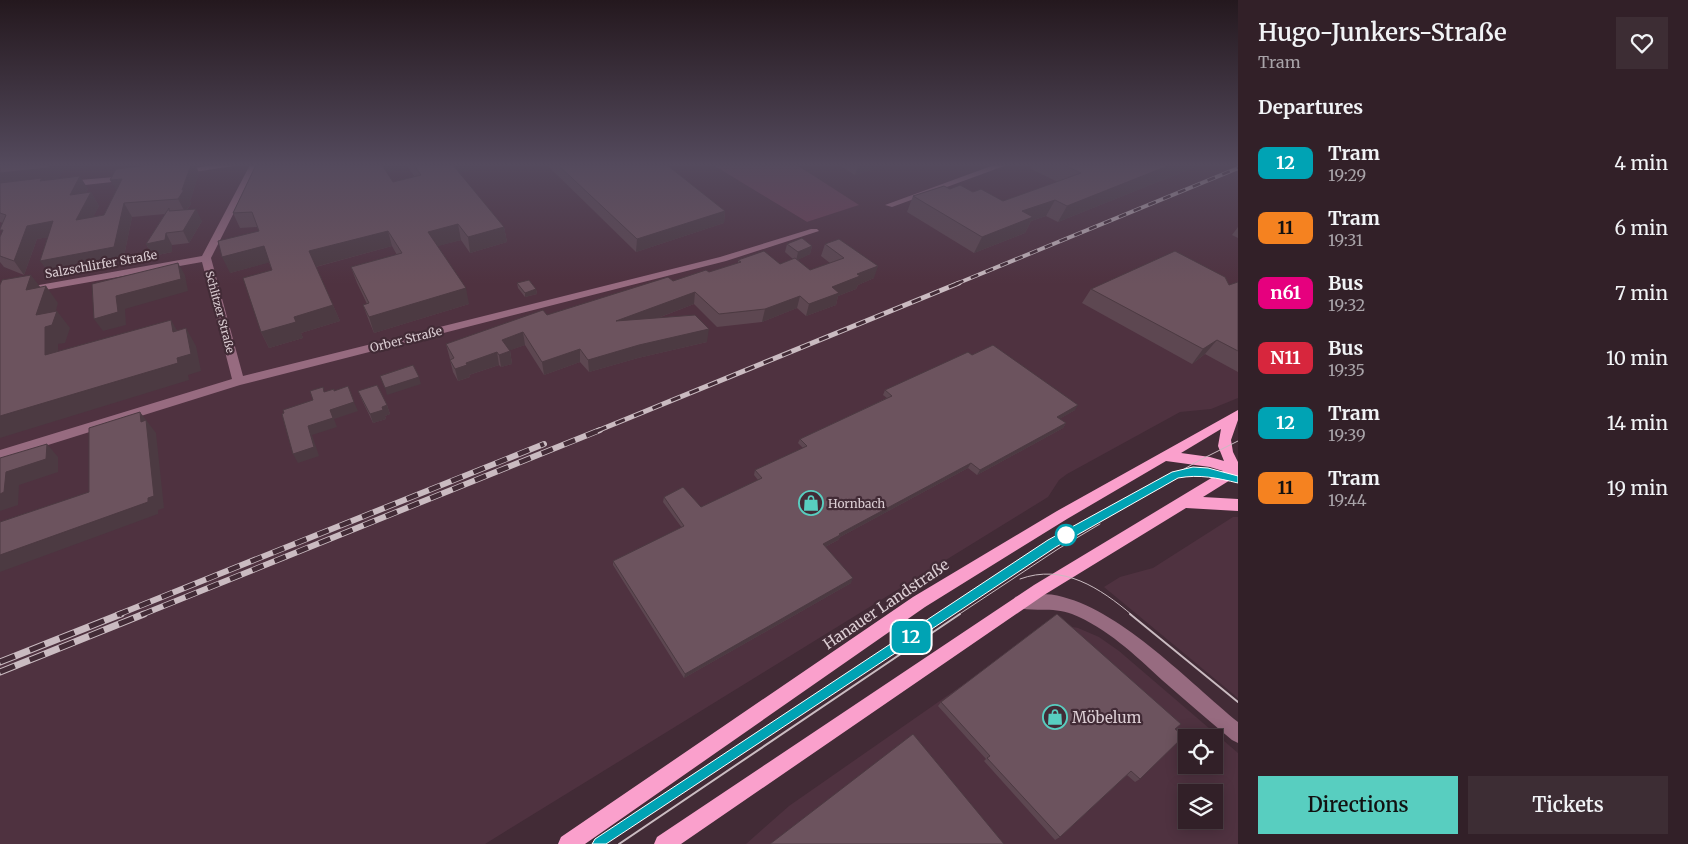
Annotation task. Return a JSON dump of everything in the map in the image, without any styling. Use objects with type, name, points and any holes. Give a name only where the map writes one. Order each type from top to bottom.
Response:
[{"type":"main road","name":"Hanauer Landstraße","points":[[568,844],[919,602],[1164,456],[1235,416]]},
{"type":"main road","points":[[1235,416],[1224,435],[1224,447],[1237,471]]},
{"type":"main road","points":[[1164,456],[1210,462],[1237,471]]},
{"type":"main road","points":[[664,844],[1021,602],[1181,502],[1237,471]]},
{"type":"main road","points":[[1181,502],[1238,505]]},
{"type":"street","name":"Schlitzer Straße","points":[[234,204],[206,258],[238,380]]},
{"type":"street","name":"Orber Straße","points":[[0,455],[238,380],[723,259],[814,231]]},
{"type":"street","name":"Salzschlirfer Straße","points":[[0,295],[206,258]]},
{"type":"street","points":[[1021,602],[1040,601],[1067,606],[1086,613],[1126,638],[1238,734]]},
{"type":"shaded area","points":[[0,204],[778,204],[807,222],[857,204],[1238,204],[1238,398],[1211,409],[1180,412],[1067,474],[1059,480],[1048,497],[485,844],[0,844]]},
{"type":"shaded area","points":[[778,204],[859,205],[807,222]]},
{"type":"shaded area","points":[[1233,517],[1238,517],[1238,698],[1104,587],[1120,577],[1153,568]]},
{"type":"shaded area","points":[[1062,625],[1078,628],[1099,637],[1119,651],[1210,729],[1178,729],[1178,774],[1223,774],[1223,740],[1238,753],[1238,844],[746,844],[789,806],[1033,636]]},
{"type":"building","points":[[0,204],[84,204],[76,220],[104,215],[109,204],[124,204],[114,247],[40,261],[53,221],[27,226],[14,261],[0,256],[0,237],[3,230],[0,229],[6,215],[0,213]]},
{"type":"building","points":[[237,204],[485,204],[504,227],[468,237],[458,224],[428,232],[466,288],[369,317],[363,305],[369,303],[351,267],[402,253],[388,231],[309,251],[333,305],[294,317],[296,322],[261,332],[243,278],[272,270],[264,246],[222,257],[218,241],[259,231],[252,212],[233,213]]},
{"type":"building","points":[[600,204],[717,204],[725,211],[637,239]]},
{"type":"building","points":[[927,204],[1042,204],[1022,211],[1033,217],[982,237]]},
{"type":"building","points":[[169,208],[169,211],[196,209],[183,231],[166,233],[165,240],[146,244]]},
{"type":"building","points":[[802,238],[812,246],[798,252],[787,244]]},
{"type":"building","points":[[839,239],[878,266],[857,274],[860,276],[832,287],[839,293],[809,304],[800,296],[765,309],[719,314],[695,292],[616,321],[695,315],[709,329],[639,345],[588,360],[580,349],[542,362],[523,332],[502,340],[510,351],[499,355],[497,352],[455,369],[450,360],[454,358],[446,344],[543,310],[547,315],[668,277],[673,281],[706,270],[709,272],[741,262],[738,260],[764,251],[780,264],[795,258],[810,270],[844,258],[825,244]]},
{"type":"building","points":[[1175,251],[1225,277],[1229,285],[1238,282],[1238,351],[1217,340],[1203,349],[1091,289]]},
{"type":"building","points":[[178,263],[181,279],[116,296],[118,312],[94,319],[92,284]]},
{"type":"building","points":[[31,275],[26,290],[46,286],[36,315],[57,311],[52,325],[45,327],[45,355],[171,320],[173,332],[186,328],[191,354],[177,358],[178,363],[0,416],[0,285],[2,280]]},
{"type":"building","points":[[529,280],[536,289],[525,293],[517,283]]},
{"type":"building","name":"Hornbach","points":[[993,345],[1078,405],[1057,417],[1066,423],[980,470],[971,463],[823,544],[853,578],[685,674],[613,561],[684,526],[664,497],[683,487],[701,507],[762,478],[755,470],[807,446],[800,439],[892,396],[885,390],[968,352],[972,355]]},
{"type":"building","points":[[413,365],[419,377],[385,388],[380,376]]},
{"type":"building","points":[[377,385],[387,405],[382,407],[383,410],[370,414],[358,391]]},
{"type":"building","points":[[348,386],[354,402],[330,410],[333,418],[308,426],[314,447],[293,454],[282,414],[284,413],[283,410],[313,400],[310,391],[323,387],[324,392],[334,389],[334,391]]},
{"type":"building","points":[[140,412],[141,422],[146,420],[154,496],[148,498],[148,502],[0,555],[0,522],[89,492],[89,428]]},
{"type":"building","points":[[47,444],[46,459],[6,472],[4,492],[0,494],[0,458]]},
{"type":"building","points":[[1057,614],[1181,724],[1175,729],[1178,731],[1178,742],[1140,779],[1131,771],[1060,837],[987,758],[990,756],[941,702]]},
{"type":"building","points":[[913,734],[1004,844],[770,844]]},
{"type":"tram line","points":[[945,615],[1052,544],[1200,460],[1238,441]]},
{"type":"tram line","name":"12","points":[[600,844],[1082,526],[1175,475],[1193,471],[1220,474],[1238,479]]},
{"type":"tram line","points":[[1182,473],[1208,472],[1238,479]]},
{"type":"tram line","points":[[958,615],[1058,549],[1100,524]]},
{"type":"tram line","points":[[1020,579],[1051,574],[1066,576],[1094,588],[1132,615]]},
{"type":"tram line","points":[[600,844],[947,614]]},
{"type":"tram line","points":[[619,844],[960,614]]},
{"type":"tram line","points":[[1130,614],[1238,702]]},
{"type":"railway","points":[[956,284],[1150,204]]},
{"type":"railway","points":[[597,431],[959,283]]},
{"type":"railway","points":[[141,615],[600,430]]},
{"type":"railway","points":[[117,615],[544,444]]},
{"type":"railway","points":[[0,662],[121,614]]},
{"type":"railway","points":[[0,672],[144,614]]},
{"type":"place","name":"Hornbach","points":[[811,503]]},
{"type":"place","name":"Möbelum","points":[[1055,717]]}]
